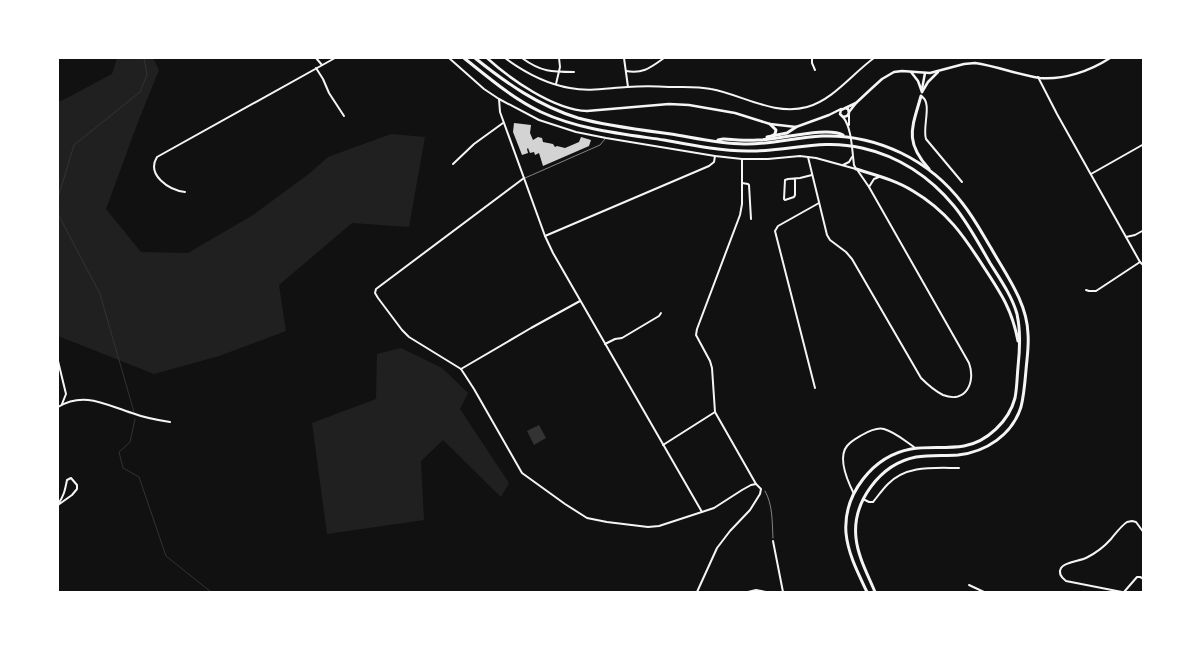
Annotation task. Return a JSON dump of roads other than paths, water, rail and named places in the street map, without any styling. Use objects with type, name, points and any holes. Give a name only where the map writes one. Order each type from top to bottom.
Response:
[{"type":"highway","points":[[464,58],[524,103],[556,118],[586,127],[634,136],[736,151],[770,151],[819,144],[845,145],[872,150],[899,161],[921,175],[954,205],[1016,312],[1020,335],[1015,398],[1009,413],[994,431],[980,440],[966,445],[906,450],[879,464],[864,478],[854,494],[848,510],[846,534],[850,553],[867,592]]},
{"type":"highway","points":[[475,58],[501,79],[550,107],[596,122],[743,144],[760,144],[809,137],[844,136],[866,140],[895,150],[934,173]]},
{"type":"highway","points":[[875,592],[859,553],[856,538],[858,514],[863,499],[875,481],[887,470],[902,461],[916,457],[975,452],[989,446],[1010,427],[1021,406],[1026,376],[1028,325],[1017,294],[976,223],[954,192],[918,156],[914,146],[912,129],[921,94]]},
{"type":"highway","points":[[770,124],[776,130],[772,137]]},
{"type":"highway","points":[[746,140],[787,134],[796,126]]},
{"type":"highway","points":[[715,141],[723,139],[759,140],[825,132],[840,133],[844,136]]},
{"type":"highway","points":[[856,169],[905,186],[942,212],[957,227],[1008,305],[1016,326],[1019,346]]},
{"type":"main road","points":[[487,58],[505,73],[531,90],[556,103],[576,110],[587,111],[669,104],[689,105],[735,113],[779,126],[796,126],[829,115],[856,103]]},
{"type":"main road","points":[[829,115],[846,117],[856,103],[888,76],[897,71],[925,73],[975,63],[1038,77],[1059,77],[1082,72],[1110,58]]},
{"type":"main road","points":[[921,94],[931,78],[940,71]]},
{"type":"main road","points":[[911,72],[918,82],[921,94]]},
{"type":"main road","points":[[921,94],[925,73]]},
{"type":"main road","points":[[845,108],[848,109],[849,113]]},
{"type":"main road","points":[[841,109],[842,116]]},
{"type":"street","points":[[316,58],[322,65]]},
{"type":"street","points":[[185,192],[172,189],[159,178],[155,165],[157,156],[335,58]]},
{"type":"street","points":[[449,58],[484,89],[499,99],[544,122],[576,132],[742,159],[808,157],[856,169]]},
{"type":"street","points":[[505,58],[520,68],[556,84],[582,90],[628,87],[713,89],[771,107],[794,110],[808,107],[825,99],[874,58]]},
{"type":"street","points":[[522,58],[542,70],[574,72]]},
{"type":"street","points":[[556,84],[559,72],[559,58]]},
{"type":"street","points":[[624,58],[628,87]]},
{"type":"street","points":[[626,71],[640,72],[664,58]]},
{"type":"street","points":[[812,58],[815,70]]},
{"type":"street","points":[[316,68],[344,116]]},
{"type":"street","points":[[1038,77],[1140,262],[1144,266]]},
{"type":"street","points":[[921,94],[926,101],[924,134],[926,139],[962,182]]},
{"type":"street","points":[[499,99],[500,112],[557,261],[702,513]]},
{"type":"street","points":[[808,157],[828,238],[852,259],[921,378],[941,394],[954,396],[961,394],[971,385],[972,376],[969,363],[869,187],[854,165],[849,129],[849,113]]},
{"type":"street","points":[[842,116],[849,129]]},
{"type":"street","points":[[453,164],[474,144],[504,122]]},
{"type":"street","points":[[1091,174],[1144,144]]},
{"type":"street","points":[[843,165],[850,162],[852,155]]},
{"type":"street","points":[[546,236],[709,166],[714,162],[715,156]]},
{"type":"street","points":[[697,592],[717,548],[750,510],[761,489],[756,484],[715,412],[712,368],[696,335],[740,215],[742,159]]},
{"type":"street","points":[[795,178],[795,196],[785,200],[784,181],[788,179],[812,175]]},
{"type":"street","points":[[869,187],[874,179],[881,177]]},
{"type":"street","points":[[524,178],[376,289],[375,293],[402,330],[409,337],[460,369],[474,389],[522,473],[583,516],[595,521],[652,527],[659,526],[702,513],[718,506],[748,486],[756,484]]},
{"type":"street","points":[[742,183],[748,184],[750,187],[751,220]]},
{"type":"street","points":[[814,388],[775,231],[778,226],[819,204]]},
{"type":"street","points":[[1126,237],[1144,230]]},
{"type":"street","points":[[1086,290],[1096,291],[1140,262]]},
{"type":"street","points":[[460,369],[580,301]]},
{"type":"street","points":[[605,344],[622,338],[661,313]]},
{"type":"street","points":[[58,361],[66,394],[62,404]]},
{"type":"street","points":[[58,407],[74,400],[89,400],[147,418],[170,422]]},
{"type":"street","points":[[663,445],[715,412]]},
{"type":"street","points":[[854,494],[844,469],[843,461],[847,445],[869,431],[882,429],[896,435],[915,448]]},
{"type":"street","points":[[863,499],[872,502],[892,481],[912,470],[958,468]]},
{"type":"street","points":[[71,478],[78,490],[58,505],[65,493],[67,480],[71,478]]},
{"type":"street","points":[[1144,533],[1136,522],[1130,521],[1125,523],[1098,551],[1083,559],[1067,563],[1061,567],[1060,571],[1061,577],[1066,581],[1123,592],[1137,577],[1144,578]]},
{"type":"street","points":[[773,541],[784,592]]},
{"type":"street","points":[[969,585],[984,592]]},
{"type":"street","points":[[748,592],[756,590],[766,592]]},
{"type":"lane","points":[[524,178],[600,145],[606,138]]},
{"type":"waterway","points":[[58,198],[74,145],[140,92],[147,75],[144,58]]},
{"type":"waterway","points":[[58,214],[100,294],[134,412]]},
{"type":"waterway","points":[[135,419],[130,442],[119,452],[123,468],[139,477],[166,556],[211,592]]}]
